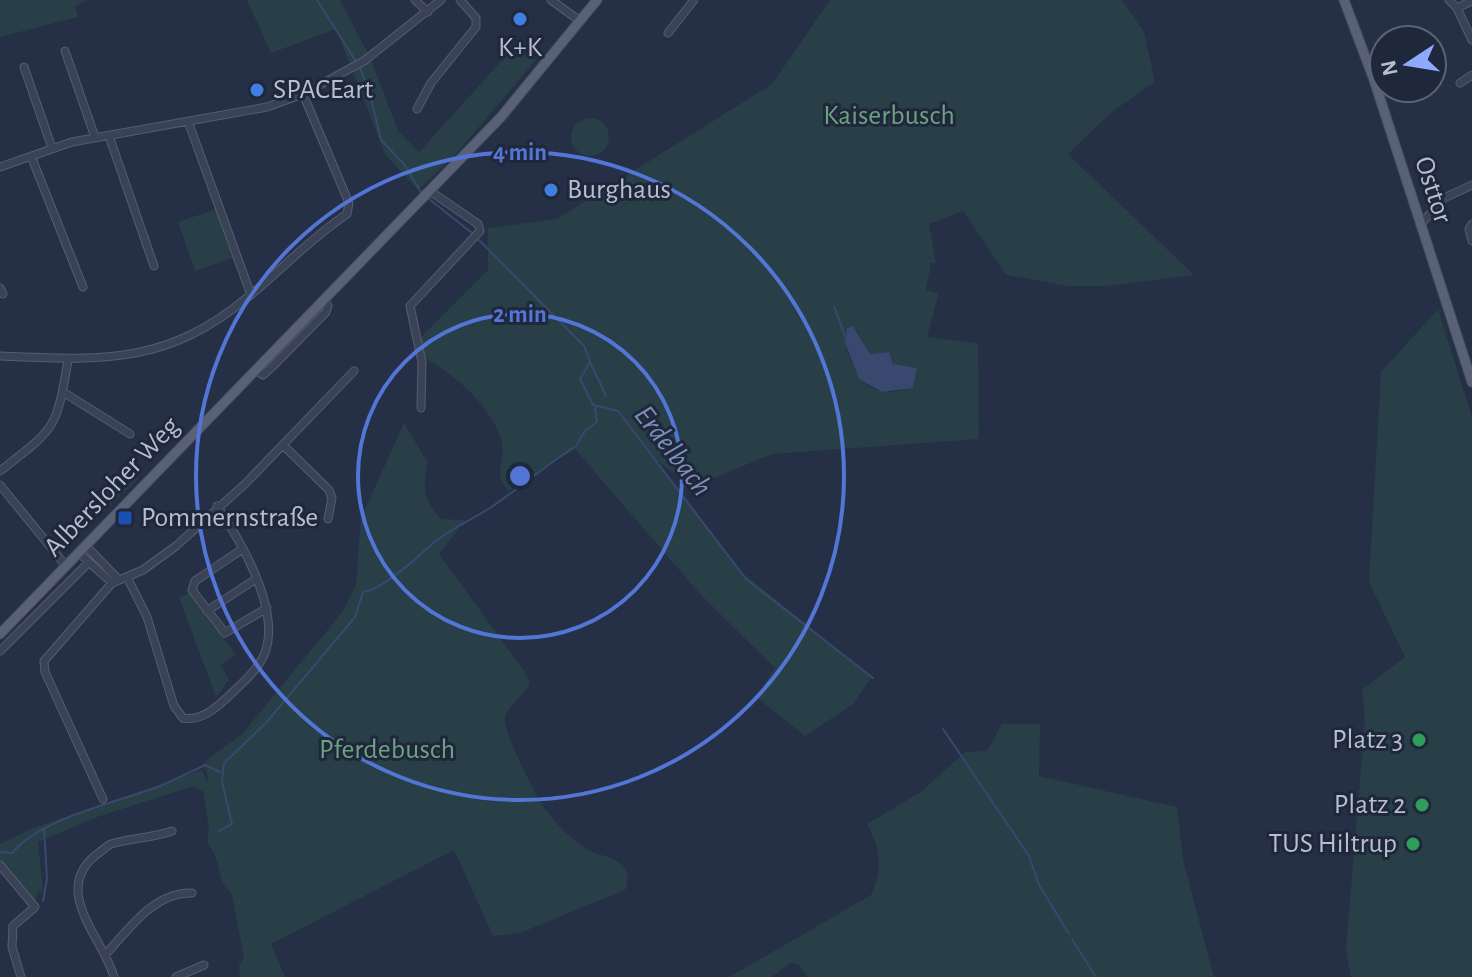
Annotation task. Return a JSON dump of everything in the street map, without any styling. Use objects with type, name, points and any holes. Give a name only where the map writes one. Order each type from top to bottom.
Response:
[{"type":"main road","name":"Albersloher Weg","points":[[0,634],[501,117],[597,0]]},
{"type":"main road","name":"Osttor","points":[[1341,0],[1374,80],[1472,382]]},
{"type":"street","points":[[415,0],[428,12]]},
{"type":"street","points":[[0,167],[52,148],[95,137],[189,124],[267,107],[303,94],[364,61],[441,0]]},
{"type":"street","points":[[417,109],[431,83],[476,27],[473,13],[460,0]]},
{"type":"street","points":[[551,0],[580,21]]},
{"type":"street","points":[[668,33],[694,0]]},
{"type":"street","points":[[1449,0],[1457,8],[1472,40]]},
{"type":"street","points":[[1457,8],[1472,1]]},
{"type":"street","points":[[65,51],[95,137]]},
{"type":"street","points":[[24,67],[52,148]]},
{"type":"street","points":[[1460,83],[1472,75]]},
{"type":"street","points":[[0,356],[100,360],[154,349],[201,330],[251,295],[350,209],[303,94]]},
{"type":"street","points":[[189,124],[251,295]]},
{"type":"street","points":[[109,136],[154,266]]},
{"type":"street","points":[[31,156],[83,287]]},
{"type":"street","points":[[1421,224],[1444,198],[1472,185]]},
{"type":"street","points":[[421,408],[422,362],[410,306],[480,231],[478,224],[427,194]]},
{"type":"street","points":[[1472,224],[1469,229],[1472,241]]},
{"type":"street","points":[[0,471],[51,430],[63,392],[68,360]]},
{"type":"street","points":[[82,550],[88,563],[114,580],[128,579],[176,546],[283,445],[354,371]]},
{"type":"street","points":[[63,392],[130,434]]},
{"type":"street","points":[[283,445],[329,490],[332,498],[328,519]]},
{"type":"street","points":[[0,485],[66,566]]},
{"type":"street","points":[[128,579],[147,617],[177,713],[185,719],[194,719],[210,712],[257,666],[268,640],[267,608],[256,579],[217,506]]},
{"type":"street","points":[[82,550],[114,580]]},
{"type":"street","points":[[241,550],[193,584],[192,590],[225,633],[267,608]]},
{"type":"street","name":"Albersloher Weg","points":[[0,651],[88,563]]},
{"type":"street","points":[[207,611],[256,579]]},
{"type":"street","points":[[103,799],[45,672],[44,661],[114,580]]},
{"type":"street","points":[[114,977],[106,954],[90,931],[77,895],[85,864],[109,845],[172,831]]},
{"type":"street","points":[[0,865],[35,907],[14,922],[12,947],[21,977]]},
{"type":"street","points":[[106,954],[151,905],[182,893],[192,893]]},
{"type":"street","points":[[0,945],[12,947]]},
{"type":"street","points":[[176,977],[204,965]]},
{"type":"green space","points":[[0,0],[87,0],[75,7],[78,17],[0,37]]},
{"type":"green space","points":[[247,0],[340,0],[370,57],[398,131],[419,152],[512,49],[536,60],[455,155],[418,190],[385,154],[336,29],[271,53]]},
{"type":"green space","name":"Kaiserbusch","points":[[830,0],[1122,0],[1144,32],[1155,82],[1113,111],[1068,154],[1194,275],[1107,286],[1067,286],[1006,275],[963,211],[929,224],[936,263],[931,263],[926,290],[939,293],[927,337],[978,343],[979,439],[772,454],[693,487],[652,457],[744,574],[872,677],[852,705],[805,736],[756,697],[775,668],[701,595],[575,449],[509,491],[501,478],[502,447],[496,426],[470,392],[425,358],[421,337],[488,270],[488,228],[557,219],[772,84]],"holes":[[[856,329],[870,354],[889,352],[891,362],[913,388],[890,392],[876,390],[859,379],[846,348],[848,333]]]},
{"type":"green space","points":[[590,118],[603,124],[609,137],[603,150],[590,156],[577,150],[571,137],[577,124]]},
{"type":"green space","points":[[216,209],[232,258],[195,271],[178,222]]},
{"type":"green space","points":[[1438,309],[1472,417],[1472,977],[1351,977],[1346,950],[1365,721],[1362,690],[1405,657],[1369,582],[1381,372]]},
{"type":"green space","name":"Pferdebusch","points":[[404,423],[428,463],[425,487],[431,506],[441,519],[465,520],[439,554],[530,683],[505,718],[521,764],[541,802],[563,830],[585,848],[622,866],[627,875],[625,890],[520,933],[493,936],[454,850],[271,944],[285,977],[240,977],[239,965],[244,958],[232,895],[223,884],[216,858],[207,841],[209,828],[203,792],[194,786],[100,816],[38,842],[43,890],[37,894],[35,903],[7,866],[0,864],[0,844],[33,828],[202,770],[207,782],[209,779],[203,763],[242,734],[343,611],[356,585],[361,518]]},
{"type":"green space","points":[[133,471],[138,478],[135,482],[94,520],[88,518],[101,495]]},
{"type":"green space","points":[[191,592],[236,655],[221,665],[229,680],[216,697],[179,598]]},
{"type":"green space","points":[[1002,724],[1040,724],[1039,776],[1177,807],[1183,860],[1214,977],[807,977],[799,965],[790,963],[772,977],[729,977],[871,895],[879,859],[867,824],[921,792],[965,752],[987,751]]},
{"type":"water","points":[[853,326],[870,354],[889,352],[893,364],[917,368],[913,388],[882,392],[859,379],[845,343],[847,328]]},
{"type":"waterway","name":"Erdelbach","points":[[317,0],[357,63]]},
{"type":"waterway","name":"Erdelbach","points":[[360,68],[369,90],[381,140],[404,164],[421,192]]},
{"type":"waterway","name":"Erdelbach","points":[[429,199],[472,233]]},
{"type":"waterway","name":"Erdelbach","points":[[479,240],[584,346],[590,362],[580,379],[593,405],[618,411],[746,579],[873,678]]},
{"type":"waterway","points":[[834,306],[846,339]]},
{"type":"waterway","points":[[590,362],[606,396]]},
{"type":"waterway","points":[[219,831],[232,824],[222,782],[224,763],[266,723],[355,617],[363,592],[389,579],[453,529],[490,508],[576,446],[585,431],[597,422],[595,408]]},
{"type":"waterway","name":"Erdelbach","points":[[943,729],[1029,856],[1039,885],[1069,934]]},
{"type":"waterway","points":[[0,852],[12,853],[25,840],[60,820],[160,786],[205,765],[220,772]]},
{"type":"waterway","points":[[43,901],[47,879],[44,828]]},
{"type":"waterway","name":"Erdelbach","points":[[1072,939],[1096,977]]},
{"type":"place","name":"K+K","points":[[520,19]]},
{"type":"place","name":"SPACEart","points":[[257,90]]},
{"type":"place","name":"Burghaus","points":[[551,190]]},
{"type":"place","name":"Pommernstraße","points":[[125,518]]},
{"type":"place","name":"Platz 3","points":[[1419,740]]},
{"type":"place","name":"Platz 2","points":[[1422,805]]},
{"type":"place","name":"TUS Hiltrup","points":[[1413,844]]}]
